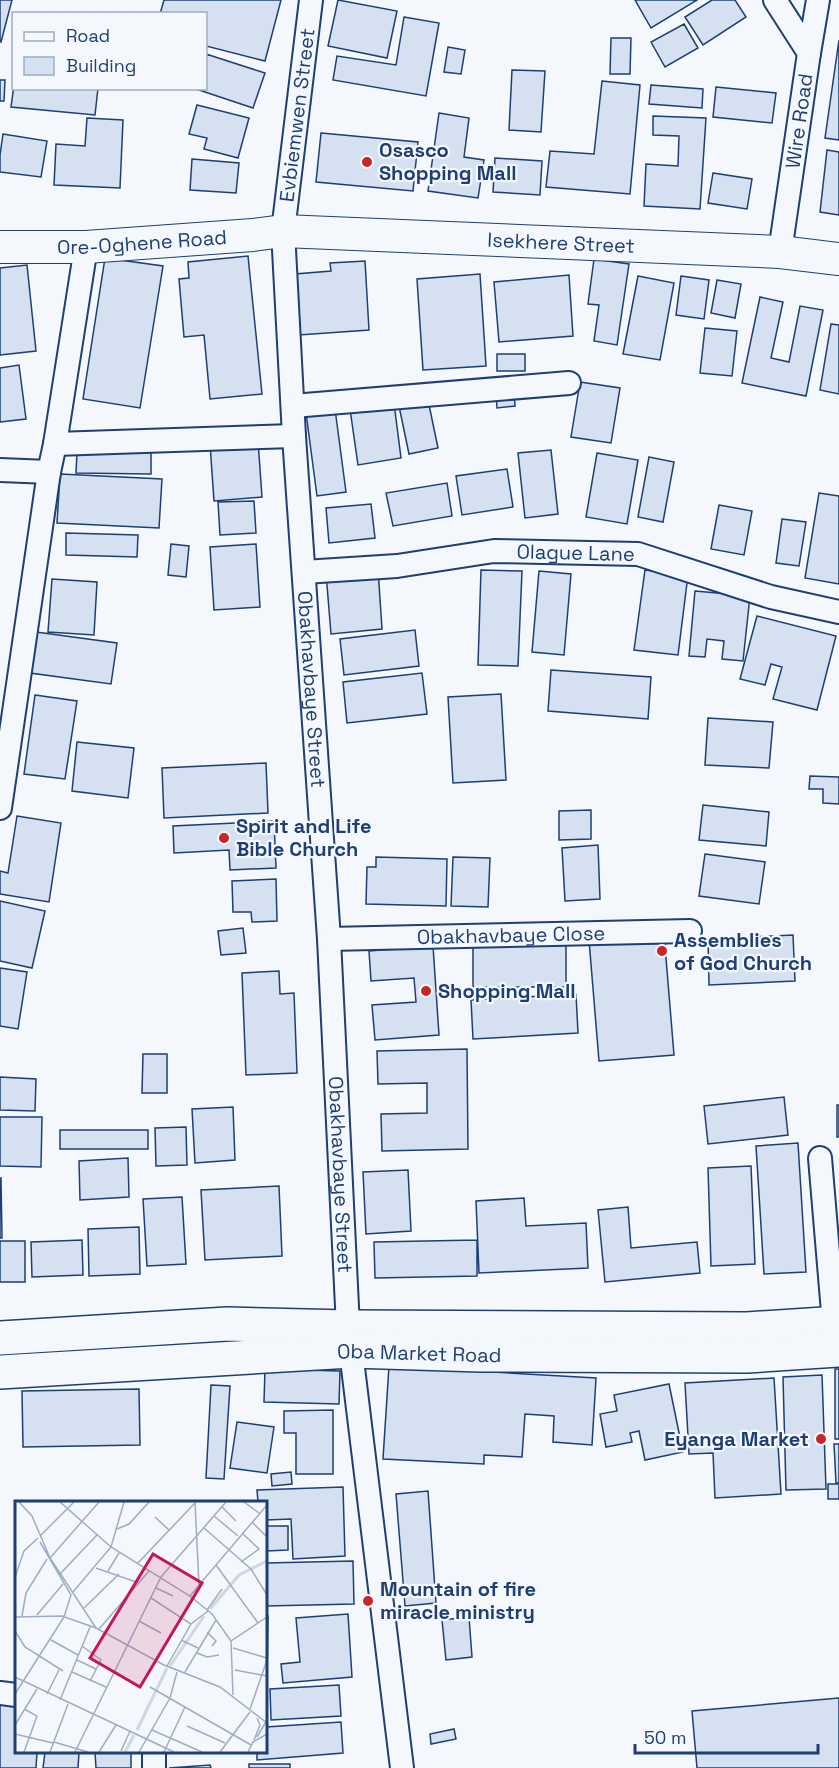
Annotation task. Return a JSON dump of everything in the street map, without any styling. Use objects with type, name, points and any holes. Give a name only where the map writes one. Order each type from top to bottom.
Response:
[{"type":"main road","name":"Oba Market Road","points":[[0,1338],[227,1324],[493,1355],[747,1356],[837,1332]]},
{"type":"main road","name":"Oba Market Road","points":[[0,1372],[349,1339]]},
{"type":"street","name":"Evbiemwen Street","points":[[283,231],[311,0]]},
{"type":"street","name":"Wire Road","points":[[775,0],[809,53],[780,252]]},
{"type":"street","points":[[809,53],[818,0]]},
{"type":"street","name":"Ore-Oghene Road","points":[[0,247],[86,247],[283,231]]},
{"type":"street","name":"Isekhere Street","points":[[283,231],[780,252],[839,259]]},
{"type":"street","name":"Obakhavbaye Street","points":[[283,231],[292,406],[329,939],[349,1339],[402,1768]]},
{"type":"street","points":[[0,808],[49,472],[86,247]]},
{"type":"street","points":[[292,406],[569,383]]},
{"type":"street","points":[[55,444],[294,436]]},
{"type":"street","points":[[0,470],[49,472]]},
{"type":"street","name":"Olague Lane","points":[[304,572],[397,566],[494,551],[638,554],[771,597],[839,612]]},
{"type":"street","name":"Obakhavbaye Close","points":[[329,939],[690,932]]},
{"type":"street","points":[[820,1158],[837,1332]]},
{"type":"street","points":[[0,1693],[15,1695]]},
{"type":"building","points":[[0,0],[12,0],[1,42],[0,41]]},
{"type":"building","points":[[164,0],[281,0],[265,61],[207,46],[207,12],[161,12]]},
{"type":"building","points":[[338,0],[397,11],[387,58],[328,46]]},
{"type":"building","points":[[635,0],[697,0],[651,28]]},
{"type":"building","points":[[712,0],[735,0],[746,17],[703,45],[685,17]]},
{"type":"building","points":[[404,17],[439,23],[426,96],[333,80],[337,56],[396,65]]},
{"type":"building","points":[[684,24],[698,48],[665,67],[651,42]]},
{"type":"building","points":[[611,38],[631,38],[630,74],[610,74]]},
{"type":"building","points":[[839,40],[839,140],[825,138]]},
{"type":"building","points":[[448,47],[465,50],[461,74],[444,72]]},
{"type":"building","points":[[207,54],[265,73],[253,108],[199,90],[207,90]]},
{"type":"building","points":[[512,70],[545,71],[541,132],[509,130]]},
{"type":"building","points":[[0,80],[5,80],[4,101],[0,101]]},
{"type":"building","points":[[602,81],[640,85],[630,194],[546,187],[550,151],[594,154]]},
{"type":"building","points":[[651,85],[703,89],[702,108],[649,104]]},
{"type":"building","points":[[716,87],[776,93],[772,123],[713,117]]},
{"type":"building","points":[[13,90],[98,90],[95,115],[11,107]]},
{"type":"building","points":[[197,105],[249,118],[238,158],[204,149],[207,138],[189,134]]},
{"type":"building","points":[[439,113],[469,118],[464,157],[484,160],[478,198],[428,191]]},
{"type":"building","points":[[653,116],[706,118],[700,209],[644,206],[646,164],[678,166],[679,136],[653,135]]},
{"type":"building","points":[[87,118],[123,120],[120,188],[54,185],[56,144],[85,146]]},
{"type":"building","name":"Osasco Shopping Mall","points":[[321,133],[418,142],[413,191],[316,182]]},
{"type":"building","points":[[3,134],[47,141],[41,177],[0,172]]},
{"type":"building","points":[[827,150],[839,152],[839,215],[820,212]]},
{"type":"building","points":[[495,158],[542,161],[540,195],[493,192]]},
{"type":"building","points":[[192,159],[239,163],[236,193],[190,190]]},
{"type":"building","points":[[713,173],[752,179],[747,209],[708,203]]},
{"type":"building","points":[[248,256],[262,394],[210,399],[204,335],[184,337],[179,279],[189,278],[188,262]]},
{"type":"building","points":[[105,258],[163,266],[140,408],[83,399]]},
{"type":"building","points":[[594,259],[629,264],[617,345],[594,341],[599,305],[588,304]]},
{"type":"building","points":[[365,261],[369,330],[299,335],[295,274],[331,271],[330,263]]},
{"type":"building","points":[[27,265],[36,351],[0,355],[0,268]]},
{"type":"building","points":[[480,274],[486,366],[423,370],[417,279]]},
{"type":"building","points":[[569,275],[573,336],[499,342],[494,282]]},
{"type":"building","points":[[638,276],[674,283],[660,360],[623,354]]},
{"type":"building","points":[[681,276],[709,280],[704,319],[676,315]]},
{"type":"building","points":[[717,280],[741,284],[735,318],[711,313]]},
{"type":"building","points":[[760,297],[783,302],[771,358],[789,362],[800,306],[823,310],[806,396],[742,383]]},
{"type":"building","points":[[831,324],[839,325],[839,394],[820,390]]},
{"type":"building","points":[[705,328],[737,331],[732,376],[700,373]]},
{"type":"building","points":[[497,354],[525,354],[525,371],[497,371]]},
{"type":"building","points":[[19,365],[26,419],[0,422],[0,368]]},
{"type":"building","points":[[580,382],[620,388],[611,443],[571,437]]},
{"type":"building","points":[[514,393],[515,406],[497,408],[496,394]]},
{"type":"building","points":[[428,400],[438,448],[409,454],[399,406]]},
{"type":"building","points":[[394,403],[401,458],[358,465],[350,409]]},
{"type":"building","points":[[335,409],[346,492],[317,496],[306,413]]},
{"type":"building","points":[[258,441],[262,497],[214,501],[210,444]]},
{"type":"building","points":[[551,450],[558,514],[525,518],[518,453]]},
{"type":"building","points":[[77,452],[151,452],[151,474],[76,473]]},
{"type":"building","points":[[597,453],[638,460],[627,524],[586,517]]},
{"type":"building","points":[[649,457],[674,462],[663,522],[638,517]]},
{"type":"building","points":[[507,469],[513,507],[462,515],[456,476]]},
{"type":"building","points":[[60,474],[162,479],[159,528],[57,523]]},
{"type":"building","points":[[447,483],[452,516],[393,526],[386,493]]},
{"type":"building","points":[[819,493],[839,496],[839,584],[805,578]]},
{"type":"building","points":[[254,501],[256,533],[220,535],[218,502]]},
{"type":"building","points":[[371,504],[375,538],[329,543],[326,508]]},
{"type":"building","points":[[719,505],[752,511],[744,555],[711,549]]},
{"type":"building","points":[[782,519],[806,522],[799,566],[776,563]]},
{"type":"building","points":[[66,533],[138,535],[137,557],[66,555]]},
{"type":"building","points":[[171,544],[189,546],[186,577],[168,575]]},
{"type":"building","points":[[256,544],[260,607],[214,610],[210,547]]},
{"type":"building","points":[[378,569],[382,629],[331,634],[326,573]]},
{"type":"building","points":[[481,570],[522,571],[518,666],[478,665]]},
{"type":"building","points":[[645,570],[688,575],[678,655],[634,650]]},
{"type":"building","points":[[539,571],[571,574],[564,655],[532,652]]},
{"type":"building","points":[[52,579],[97,582],[94,635],[48,632]]},
{"type":"building","points":[[695,591],[750,596],[743,661],[722,659],[724,641],[707,639],[705,657],[689,656]]},
{"type":"building","points":[[757,616],[836,636],[817,710],[773,699],[782,667],[771,664],[765,685],[740,679]]},
{"type":"building","points":[[415,630],[419,666],[344,675],[340,639]]},
{"type":"building","points":[[36,632],[117,643],[111,684],[30,673]]},
{"type":"building","points":[[551,670],[651,677],[648,719],[548,711]]},
{"type":"building","points":[[422,673],[427,714],[347,723],[343,682]]},
{"type":"building","points":[[501,694],[506,780],[453,783],[448,697]]},
{"type":"building","points":[[35,695],[77,701],[65,779],[24,774]]},
{"type":"building","points":[[708,718],[773,722],[769,768],[705,765]]},
{"type":"building","points":[[77,742],[134,748],[128,798],[72,791]]},
{"type":"building","points":[[266,763],[268,813],[164,818],[162,768]]},
{"type":"building","points":[[810,776],[839,777],[839,804],[823,803],[823,789],[809,789]]},
{"type":"building","points":[[703,805],[769,812],[766,846],[699,840]]},
{"type":"building","points":[[591,810],[591,839],[559,840],[559,811]]},
{"type":"building","points":[[17,816],[61,823],[49,902],[0,894],[0,871],[8,873]]},
{"type":"building","name":"Spirit and Life Bible Church","points":[[274,821],[276,868],[230,870],[229,850],[174,853],[173,826]]},
{"type":"building","points":[[598,845],[600,899],[565,901],[562,848]]},
{"type":"building","points":[[705,854],[765,862],[759,904],[699,896]]},
{"type":"building","points":[[376,857],[447,859],[446,906],[366,904],[367,867],[376,867]]},
{"type":"building","points":[[453,857],[490,858],[488,907],[451,906]]},
{"type":"building","points":[[276,879],[277,921],[252,922],[251,912],[233,912],[232,881]]},
{"type":"building","points":[[0,901],[45,911],[32,968],[0,961]]},
{"type":"building","points":[[243,928],[246,953],[221,955],[218,931]]},
{"type":"building","points":[[664,934],[674,1055],[599,1061],[589,940]]},
{"type":"building","points":[[793,935],[795,981],[709,985],[708,939]]},
{"type":"building","points":[[566,938],[566,987],[473,987],[473,939]]},
{"type":"building","name":"Shopping Mall","points":[[433,946],[439,1035],[375,1040],[372,1005],[416,1002],[414,978],[371,981],[369,951]]},
{"type":"building","points":[[0,968],[27,972],[18,1029],[0,1026]]},
{"type":"building","points":[[279,971],[280,994],[294,993],[297,1073],[246,1075],[242,973]]},
{"type":"building","points":[[576,994],[578,1033],[473,1039],[471,1000]]},
{"type":"building","points":[[467,1049],[468,1149],[382,1151],[381,1114],[427,1113],[427,1083],[378,1084],[377,1051]]},
{"type":"building","points":[[143,1054],[167,1054],[167,1093],[142,1093]]},
{"type":"building","points":[[0,1077],[36,1079],[35,1111],[0,1110]]},
{"type":"building","points":[[784,1097],[788,1135],[708,1144],[704,1106]]},
{"type":"building","points":[[837,1105],[839,1105],[839,1137],[837,1137]]},
{"type":"building","points":[[233,1107],[235,1160],[195,1163],[192,1109]]},
{"type":"building","points":[[0,1117],[42,1117],[41,1167],[0,1166]]},
{"type":"building","points":[[186,1127],[187,1165],[156,1166],[155,1128]]},
{"type":"building","points":[[60,1130],[148,1130],[148,1149],[60,1149]]},
{"type":"building","points":[[798,1143],[806,1272],[764,1274],[756,1146]]},
{"type":"building","points":[[128,1158],[129,1197],[80,1200],[79,1161]]},
{"type":"building","points":[[751,1166],[755,1264],[711,1266],[708,1168]]},
{"type":"building","points":[[408,1170],[411,1231],[366,1234],[363,1172]]},
{"type":"building","points":[[1,1178],[2,1238],[0,1238]]},
{"type":"building","points":[[279,1186],[282,1256],[205,1260],[201,1190]]},
{"type":"building","points":[[182,1197],[186,1264],[147,1266],[143,1199]]},
{"type":"building","points":[[524,1198],[526,1226],[586,1223],[588,1268],[479,1273],[476,1201]]},
{"type":"building","points":[[628,1207],[631,1248],[697,1242],[700,1273],[605,1282],[598,1210]]},
{"type":"building","points":[[139,1227],[140,1274],[89,1276],[88,1229]]},
{"type":"building","points":[[82,1240],[83,1275],[32,1277],[31,1242]]},
{"type":"building","points":[[477,1240],[477,1276],[375,1278],[374,1242]]},
{"type":"building","points":[[0,1241],[25,1241],[25,1282],[0,1282]]},
{"type":"building","points":[[389,1366],[596,1378],[592,1445],[553,1442],[554,1416],[525,1414],[522,1457],[484,1455],[484,1464],[383,1459]]},
{"type":"building","points":[[265,1369],[340,1371],[339,1404],[264,1402]]},
{"type":"building","points":[[835,1369],[839,1369],[839,1439],[835,1439]]},
{"type":"building","points":[[822,1375],[826,1489],[786,1490],[783,1377]]},
{"type":"building","points":[[774,1378],[781,1494],[715,1498],[713,1453],[689,1454],[685,1383]]},
{"type":"building","points":[[669,1384],[683,1452],[645,1460],[639,1431],[630,1433],[632,1442],[606,1447],[600,1414],[617,1411],[614,1395]]},
{"type":"building","points":[[211,1385],[230,1386],[224,1479],[206,1478]]},
{"type":"building","points":[[139,1389],[140,1445],[23,1447],[22,1391]]},
{"type":"building","points":[[333,1410],[333,1474],[296,1474],[296,1433],[284,1433],[284,1411]]},
{"type":"building","points":[[237,1422],[274,1427],[267,1473],[230,1468]]},
{"type":"building","points":[[834,1444],[839,1444],[839,1483],[836,1483]]},
{"type":"building","points":[[291,1472],[292,1484],[272,1486],[271,1474]]},
{"type":"building","points":[[828,1484],[839,1484],[839,1499],[828,1499]]},
{"type":"building","points":[[343,1487],[345,1556],[293,1559],[291,1519],[267,1520],[267,1501],[258,1501],[257,1490]]},
{"type":"building","points":[[428,1491],[436,1603],[405,1606],[396,1494]]},
{"type":"building","points":[[267,1526],[288,1526],[288,1550],[267,1551]]},
{"type":"building","points":[[353,1561],[354,1604],[267,1606],[267,1563]]},
{"type":"building","points":[[348,1614],[352,1677],[283,1683],[281,1664],[300,1662],[296,1618]]},
{"type":"building","points":[[267,1616],[268,1616],[267,1676]]},
{"type":"building","points":[[469,1617],[472,1657],[446,1660],[442,1620]]},
{"type":"building","points":[[339,1685],[341,1716],[271,1720],[270,1689]]},
{"type":"building","points":[[839,1698],[839,1768],[697,1768],[692,1711]]},
{"type":"building","points":[[0,1700],[15,1702],[15,1753],[37,1753],[36,1768],[0,1768]]},
{"type":"building","points":[[341,1722],[343,1753],[257,1760],[257,1753],[267,1753],[267,1727]]},
{"type":"building","points":[[454,1729],[456,1739],[431,1744],[430,1734]]},
{"type":"building","points":[[45,1753],[79,1753],[78,1768],[43,1768]]},
{"type":"building","points":[[95,1753],[131,1753],[131,1768],[96,1768]]},
{"type":"building","points":[[249,1764],[290,1764],[290,1768],[249,1768]]},
{"type":"building","points":[[210,1765],[211,1768],[169,1768]]},
{"type":"place","name":"Osasco Shopping Mall","points":[[367,162]]},
{"type":"place","name":"Spirit and Life Bible Church","points":[[224,838]]},
{"type":"place","name":"Assemblies of God Church","points":[[662,951]]},
{"type":"place","name":"Shopping Mall","points":[[426,991]]},
{"type":"place","name":"Eyanga Market","points":[[821,1439]]},
{"type":"place","name":"Mountain of fire miracle ministry","points":[[368,1601]]}]
